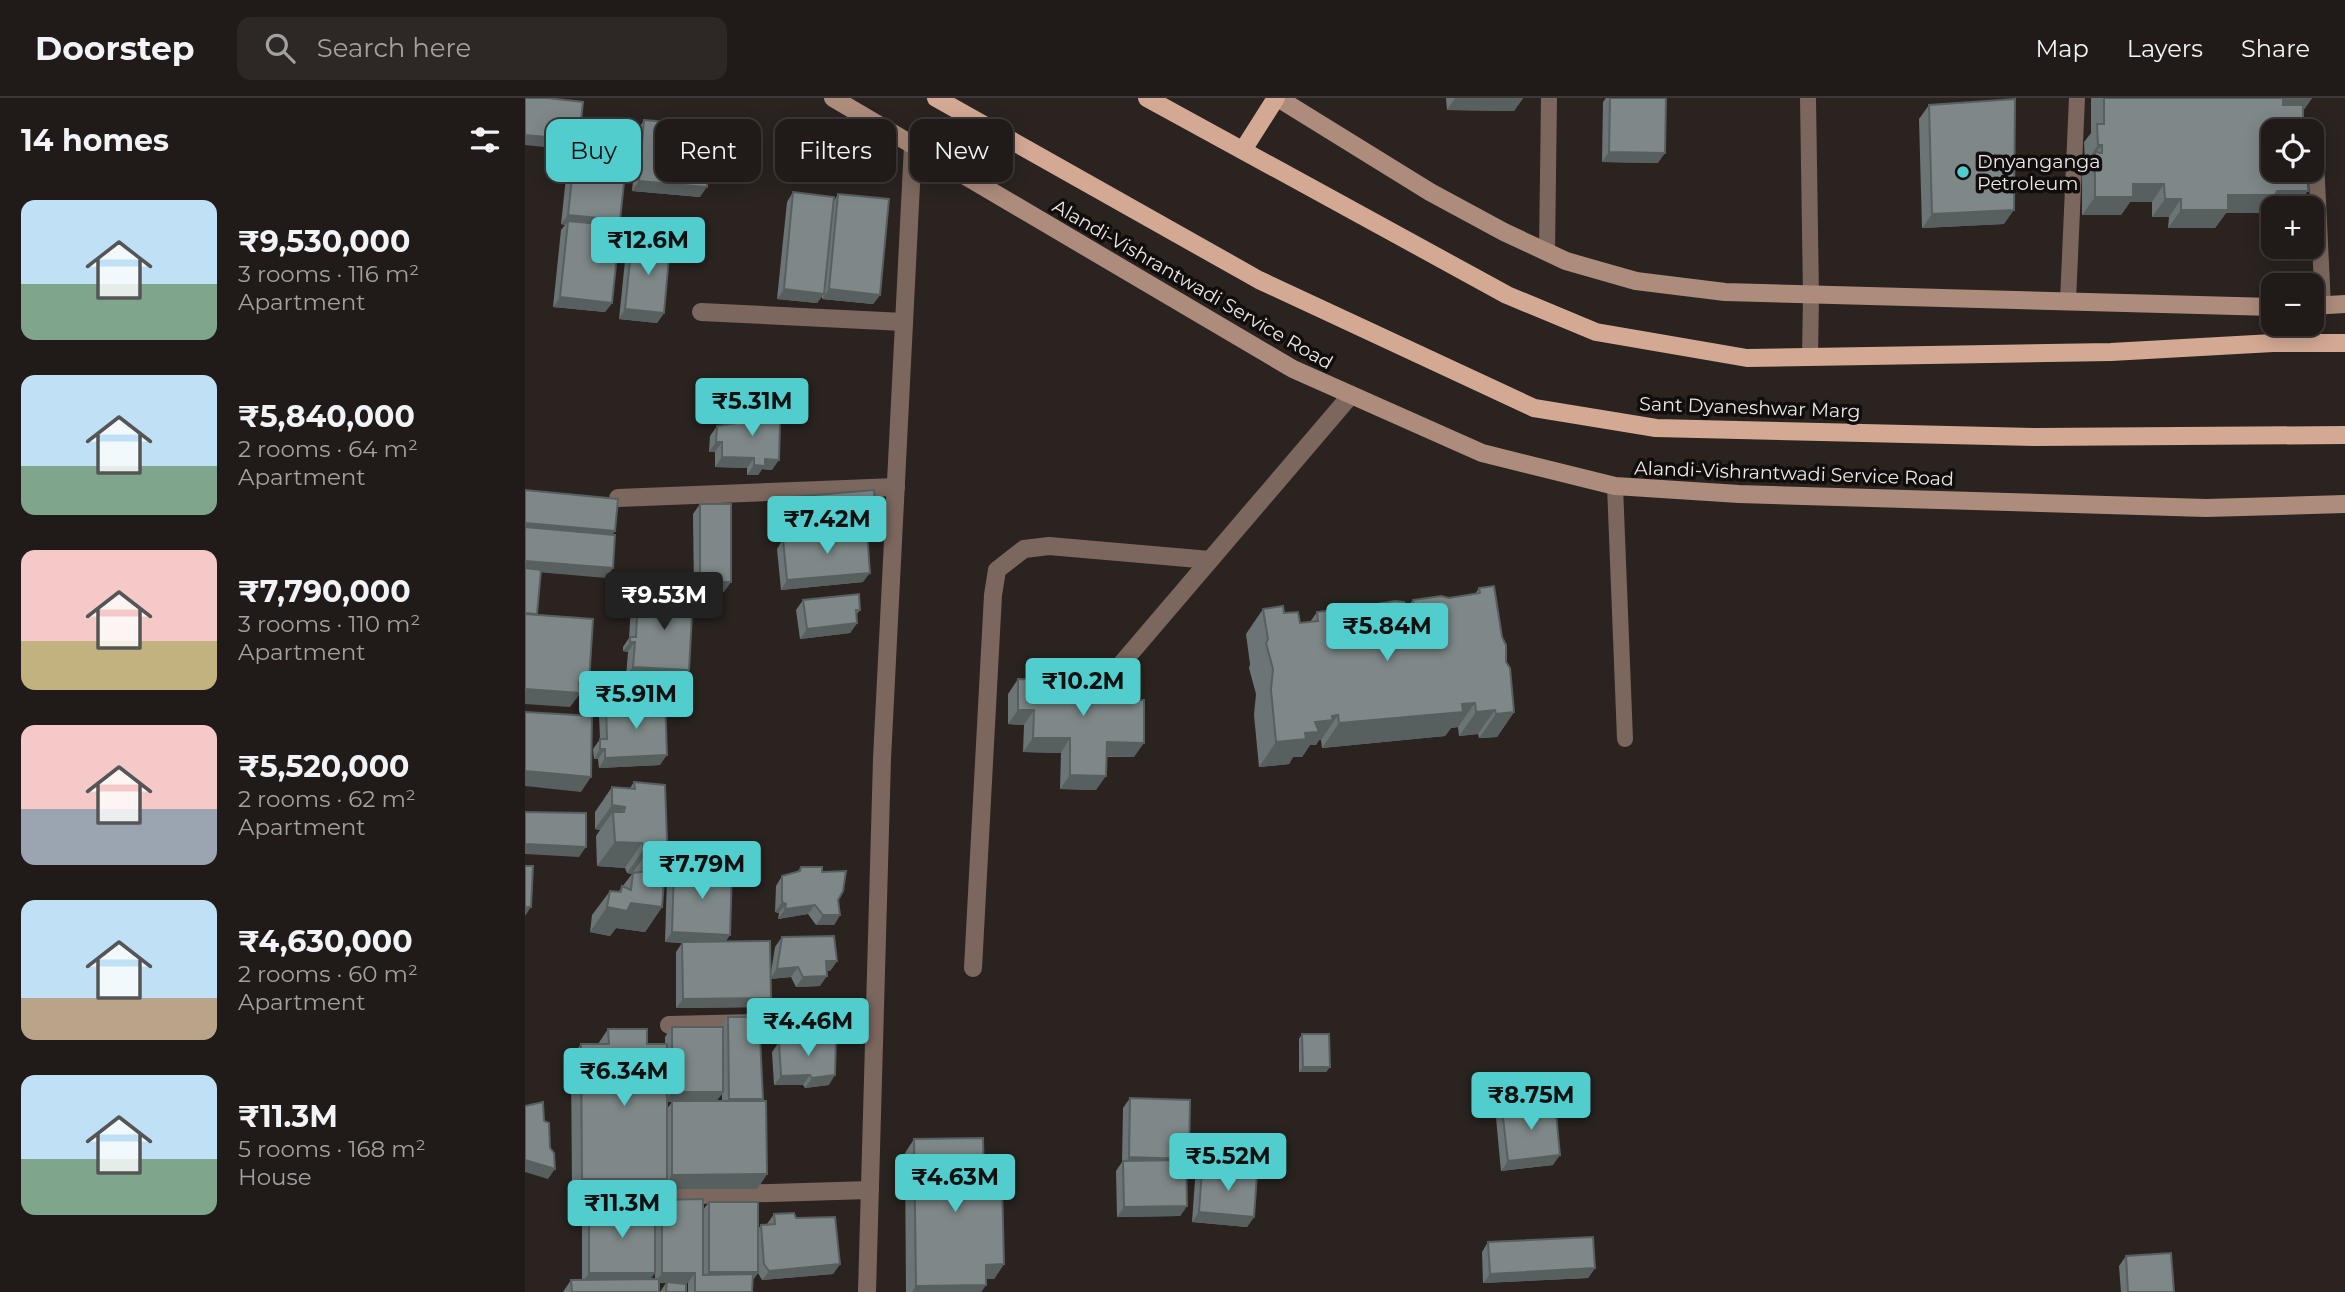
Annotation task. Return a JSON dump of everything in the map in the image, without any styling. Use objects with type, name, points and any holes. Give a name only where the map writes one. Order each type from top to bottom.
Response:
[{"type":"main road","name":"Sant Dyaneshwar Marg","points":[[936,98],[1259,280],[1534,408],[1656,428],[2036,437],[2345,435]]},
{"type":"main road","points":[[1147,98],[1507,295],[1596,332],[1747,358],[2111,352],[2273,343],[2345,344]]},
{"type":"main road","points":[[1243,150],[1277,98]]},
{"type":"street","name":"Alandi-Vishrantwadi Service Road","points":[[833,98],[910,143]]},
{"type":"street","points":[[1277,98],[1430,192],[1504,232],[1566,261],[1636,281],[1725,292],[1811,296],[2261,307]]},
{"type":"street","points":[[867,1292],[882,759],[911,182]]},
{"type":"street","name":"Alandi-Vishrantwadi Service Road","points":[[976,182],[1293,369],[1482,453],[1615,486],[1739,494],[2206,508],[2345,504]]},
{"type":"street","points":[[2324,306],[2345,304]]},
{"type":"street","points":[[701,312],[904,322]]},
{"type":"street","points":[[1111,676],[1351,396]]},
{"type":"street","points":[[618,498],[896,487]]},
{"type":"street","points":[[973,968],[993,595],[997,570],[1024,549],[1049,546],[1210,560]]},
{"type":"street","points":[[669,1026],[874,1020]]},
{"type":"street","points":[[666,1196],[870,1190]]},
{"type":"lane","points":[[1547,252],[1549,98]]},
{"type":"lane","points":[[1808,98],[1810,356]]},
{"type":"lane","points":[[2067,301],[2077,98]]},
{"type":"lane","points":[[2316,182],[2317,273]]},
{"type":"lane","points":[[1615,486],[1625,739]]},
{"type":"building","points":[[525,98],[583,102],[581,119],[546,119],[546,137],[525,135]]},
{"type":"building","points":[[1610,98],[1666,98],[1665,153],[1609,152]]},
{"type":"building","points":[[2104,98],[2283,98],[2283,105],[2303,105],[2303,119],[2261,119],[2261,182],[2308,182],[2308,191],[2277,191],[2275,195],[2228,195],[2228,210],[2181,210],[2181,199],[2165,199],[2164,184],[2133,184],[2133,197],[2095,197],[2095,152],[2102,153],[2102,145],[2098,145],[2097,124],[2104,124]]},
{"type":"building","name":"Dnyanganga Petroleum","points":[[2015,99],[2014,210],[1932,214],[1929,105]]},
{"type":"building","points":[[644,120],[655,121],[655,182],[707,182],[707,187],[641,181]]},
{"type":"building","points":[[572,182],[624,182],[620,220],[568,215]]},
{"type":"building","points":[[793,192],[834,197],[824,294],[784,289]]},
{"type":"building","points":[[838,194],[889,199],[880,295],[829,289]]},
{"type":"building","points":[[568,221],[620,226],[612,303],[560,297]]},
{"type":"building","points":[[632,241],[670,245],[664,313],[625,309]]},
{"type":"building","points":[[760,412],[778,413],[779,460],[765,459],[765,466],[754,465],[754,458],[722,457],[722,442],[716,442],[717,426],[744,422],[744,417],[759,417]]},
{"type":"building","points":[[525,490],[618,499],[615,531],[525,523]]},
{"type":"building","points":[[874,490],[877,529],[796,537],[792,497]]},
{"type":"building","points":[[700,504],[731,504],[731,582],[700,582]]},
{"type":"building","points":[[525,527],[615,535],[613,568],[525,561]]},
{"type":"building","points":[[867,532],[870,573],[787,580],[783,539]]},
{"type":"building","points":[[525,568],[541,570],[537,614],[525,613]]},
{"type":"building","points":[[1494,586],[1502,637],[1506,645],[1506,662],[1510,668],[1514,712],[1476,712],[1475,703],[1462,704],[1463,712],[1339,723],[1338,715],[1332,716],[1333,720],[1315,722],[1319,732],[1305,733],[1306,739],[1276,742],[1271,690],[1273,669],[1266,643],[1268,639],[1263,609],[1283,606],[1284,613],[1298,612],[1300,623],[1318,621],[1317,612],[1349,608],[1350,616],[1360,618],[1359,610],[1372,611],[1378,604],[1404,602],[1409,608],[1414,607],[1413,600],[1480,593],[1479,588]]},
{"type":"building","points":[[661,594],[693,596],[689,670],[633,667],[635,642],[630,642],[630,637],[636,637],[638,597],[659,598]]},
{"type":"building","points":[[859,594],[857,623],[807,629],[803,600]]},
{"type":"building","points":[[525,614],[593,619],[589,682],[579,683],[580,693],[525,689]]},
{"type":"building","points":[[1073,665],[1102,665],[1102,699],[1144,700],[1144,743],[1107,742],[1106,776],[1070,775],[1070,738],[1033,738],[1034,710],[1018,710],[1018,679],[1051,680],[1051,691],[1073,692]]},
{"type":"building","points":[[665,699],[667,755],[605,758],[605,749],[600,749],[600,739],[607,739],[606,707],[652,705],[652,700]]},
{"type":"building","points":[[525,712],[592,716],[591,777],[525,771]]},
{"type":"building","points":[[634,782],[665,785],[667,841],[662,907],[631,903],[627,911],[607,907],[610,891],[621,892],[622,886],[631,890],[633,873],[648,871],[649,849],[644,849],[642,843],[615,842],[613,812],[624,812],[625,807],[612,805],[612,787],[635,789]]},
{"type":"building","points":[[525,812],[586,813],[586,847],[525,844]]},
{"type":"building","points":[[525,866],[533,866],[531,907],[525,907]]},
{"type":"building","points":[[674,867],[732,869],[730,935],[672,932]]},
{"type":"building","points":[[801,867],[822,867],[822,872],[846,871],[843,891],[838,900],[840,915],[823,915],[815,905],[785,909],[786,904],[782,902],[782,876],[800,871]]},
{"type":"building","points":[[834,936],[837,961],[826,961],[827,976],[803,977],[798,967],[777,969],[782,937]]},
{"type":"building","points":[[770,941],[771,998],[683,999],[682,942]]},
{"type":"building","points":[[728,1017],[759,1017],[763,1099],[729,1099]]},
{"type":"building","points":[[672,1027],[723,1027],[723,1092],[672,1092]]},
{"type":"building","points":[[608,1029],[647,1029],[647,1044],[667,1044],[667,1179],[582,1179],[581,1044],[609,1044]]},
{"type":"building","points":[[1302,1034],[1329,1034],[1330,1067],[1303,1067]]},
{"type":"building","points":[[836,1038],[835,1075],[812,1078],[810,1075],[781,1076],[779,1042]]},
{"type":"building","points":[[1130,1098],[1190,1100],[1189,1159],[1129,1157]]},
{"type":"building","points":[[672,1101],[766,1101],[767,1174],[672,1175]]},
{"type":"building","points":[[543,1102],[544,1121],[549,1123],[550,1148],[554,1153],[555,1169],[525,1160],[525,1106]]},
{"type":"building","points":[[1555,1103],[1560,1155],[1508,1161],[1502,1109]]},
{"type":"building","points":[[983,1138],[984,1183],[1002,1183],[1004,1264],[986,1265],[986,1285],[916,1286],[914,1139]]},
{"type":"building","points":[[1186,1160],[1187,1206],[1124,1207],[1123,1161]]},
{"type":"building","points":[[1202,1170],[1257,1174],[1254,1217],[1199,1212]]},
{"type":"building","points":[[703,1199],[703,1275],[753,1274],[752,1292],[695,1292],[695,1273],[662,1273],[662,1200]]},
{"type":"building","points":[[709,1202],[758,1202],[758,1272],[709,1272]]},
{"type":"building","points":[[589,1208],[655,1208],[655,1273],[589,1273]]},
{"type":"building","points":[[794,1213],[796,1218],[835,1217],[840,1264],[769,1271],[764,1264],[761,1225],[775,1224],[774,1214]]},
{"type":"building","points":[[1593,1237],[1595,1268],[1490,1274],[1488,1242]]},
{"type":"building","points":[[2171,1253],[2174,1292],[2128,1292],[2126,1256]]},
{"type":"building","points":[[659,1279],[659,1292],[572,1292],[571,1280]]},
{"type":"building","points":[[667,1282],[686,1284],[686,1292],[666,1292]]},
{"type":"place","name":"Dnyanganga Petroleum","points":[[1963,172]]}]
